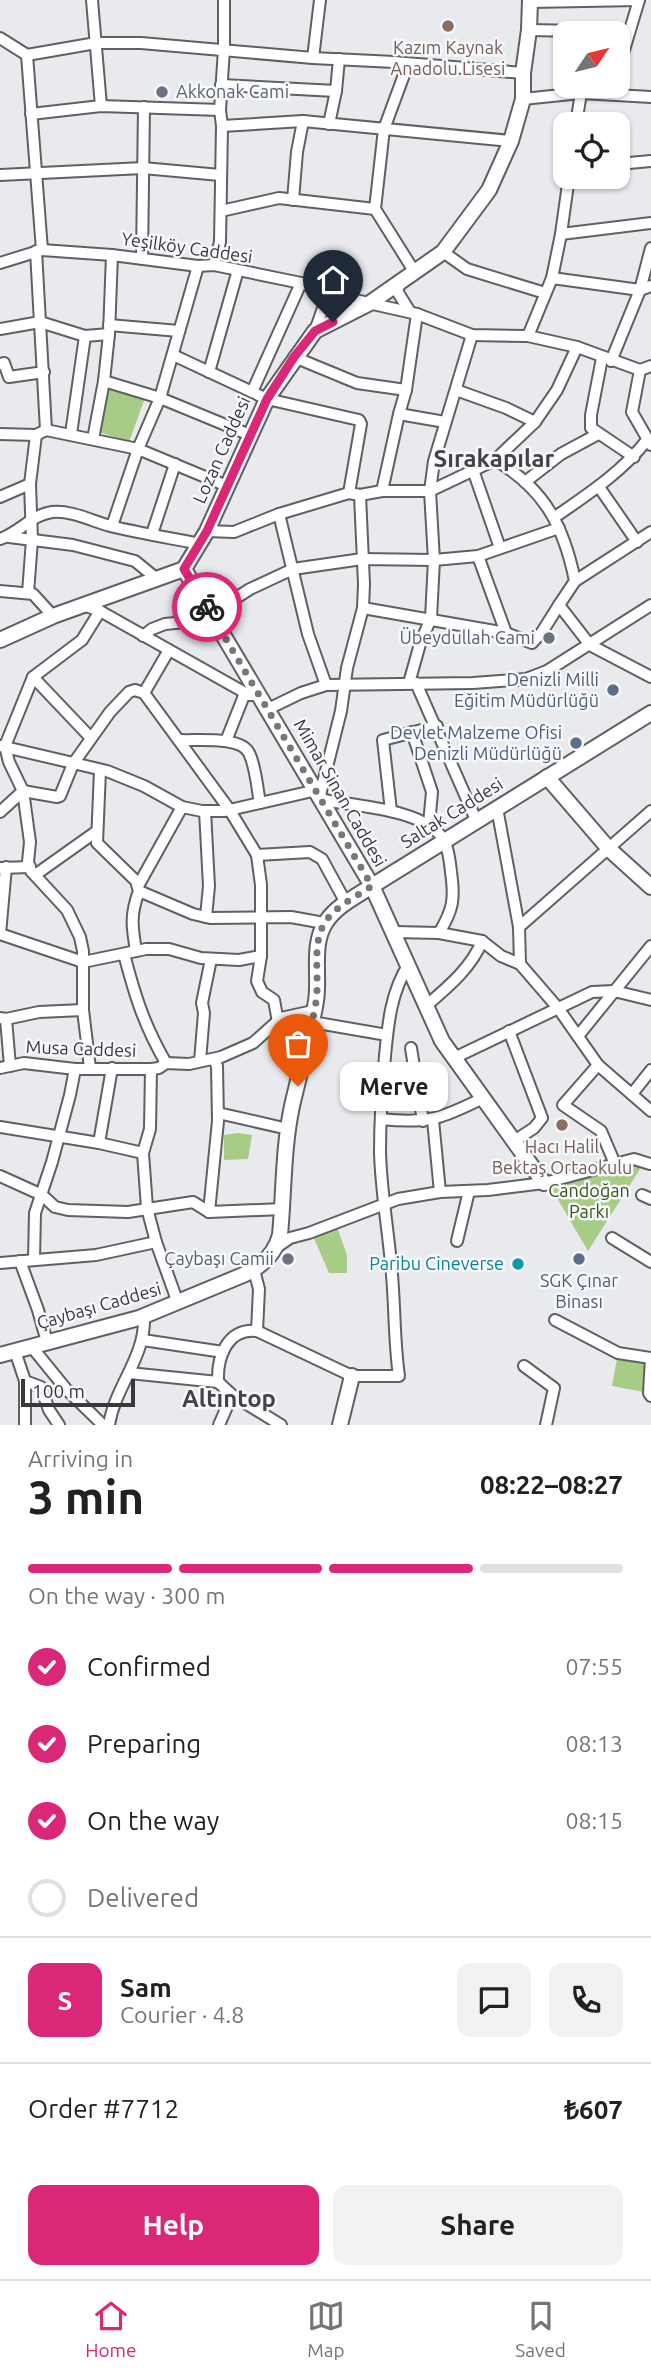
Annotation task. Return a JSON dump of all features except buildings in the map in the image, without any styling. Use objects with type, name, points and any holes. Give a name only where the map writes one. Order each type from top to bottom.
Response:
[{"type":"main road","name":"Lozan Caddesi","points":[[184,569],[203,537],[267,399],[294,357],[315,331],[370,303],[443,252],[489,190],[511,141],[523,99],[530,1]]},
{"type":"main road","points":[[0,640],[53,616],[184,569]]},
{"type":"main road","name":"Mimar Sinan Caddesi","points":[[184,569],[253,694],[268,709],[372,886],[442,1041],[544,1183]]},
{"type":"main road","name":"Saltak Caddesi","points":[[324,923],[333,912],[372,886],[651,713]]},
{"type":"main road","points":[[547,776],[609,849],[651,887]]},
{"type":"main road","points":[[277,1247],[288,1129],[316,1000],[318,939],[324,923]]},
{"type":"main road","name":"Çaybaşı Caddesi","points":[[0,1355],[144,1316],[178,1303],[254,1270],[277,1247]]},
{"type":"main road","points":[[340,1425],[352,1376]]},
{"type":"street","points":[[92,0],[101,106]]},
{"type":"street","points":[[214,265],[220,242],[220,110],[225,0]]},
{"type":"street","points":[[313,58],[320,0]]},
{"type":"street","points":[[530,1],[639,0],[630,29]]},
{"type":"street","points":[[529,30],[553,30]]},
{"type":"street","points":[[0,38],[27,55],[96,43],[141,43],[523,73]]},
{"type":"street","points":[[27,55],[36,171],[44,372],[41,433],[30,484],[32,540],[28,593]]},
{"type":"street","points":[[329,124],[337,91],[339,59]]},
{"type":"street","points":[[408,64],[384,129],[374,209],[414,271]]},
{"type":"street","points":[[221,85],[337,91]]},
{"type":"street","points":[[630,93],[651,97]]},
{"type":"street","points":[[523,99],[553,96]]},
{"type":"street","points":[[31,114],[101,106],[220,110]]},
{"type":"street","points":[[142,259],[144,107]]},
{"type":"street","points":[[222,125],[303,121],[511,141]]},
{"type":"street","points":[[293,200],[303,121]]},
{"type":"street","points":[[630,163],[651,161]]},
{"type":"street","points":[[0,174],[143,167],[220,175]]},
{"type":"street","points":[[528,336],[552,278],[567,189]]},
{"type":"street","points":[[221,211],[279,198],[374,209]]},
{"type":"street","points":[[561,234],[651,223]]},
{"type":"street","points":[[634,457],[591,428],[591,415],[607,359],[645,288],[651,247]]},
{"type":"street","name":"Yeşilköy Caddesi","points":[[0,263],[39,251],[112,255],[198,266],[214,265],[301,283],[351,299],[413,313],[472,335],[528,336],[577,347],[607,359],[646,368]]},
{"type":"street","points":[[443,252],[467,270],[545,293]]},
{"type":"street","points":[[93,439],[104,381],[112,255]]},
{"type":"street","points":[[112,526],[138,449],[160,398],[198,266]]},
{"type":"street","points":[[209,372],[238,270]]},
{"type":"street","points":[[552,278],[645,288]]},
{"type":"street","points":[[382,491],[406,390],[413,313],[397,291],[401,281]]},
{"type":"street","points":[[252,392],[301,283]]},
{"type":"street","points":[[315,331],[329,291]]},
{"type":"street","points":[[0,329],[40,321],[85,335],[109,329],[179,331]]},
{"type":"street","points":[[71,434],[85,335]]},
{"type":"street","points":[[472,335],[434,461],[430,491],[434,560],[431,618],[420,644],[412,683],[436,726],[477,820]]},
{"type":"street","points":[[4,538],[32,519],[51,512],[66,513],[152,534],[203,537],[234,532],[279,514],[355,494],[430,491],[495,460],[536,422],[557,390],[577,347]]},
{"type":"street","points":[[173,355],[267,399],[359,419],[361,424],[355,494],[362,559],[363,608],[343,684],[341,711],[320,795]]},
{"type":"street","points":[[294,357],[357,383],[406,390]]},
{"type":"street","points":[[0,364],[4,363],[9,377],[44,372]]},
{"type":"street","points":[[143,636],[165,624],[185,622],[211,614],[250,589],[293,569],[362,559],[434,560],[478,556],[557,523],[634,457],[648,439],[632,412],[646,368]]},
{"type":"street","points":[[104,381],[160,398],[250,435]]},
{"type":"street","points":[[456,390],[536,422]]},
{"type":"street","points":[[399,414],[445,422]]},
{"type":"street","points":[[525,482],[561,454],[598,433]]},
{"type":"street","points":[[0,434],[71,434],[138,449],[227,486]]},
{"type":"street","points":[[495,460],[525,482],[557,523],[570,554],[575,581]]},
{"type":"street","points":[[152,534],[175,464]]},
{"type":"street","points":[[473,470],[500,548]]},
{"type":"street","points":[[0,496],[30,484]]},
{"type":"street","points":[[599,486],[636,542]]},
{"type":"street","points":[[279,514],[308,634],[326,685]]},
{"type":"street","points":[[363,608],[506,633],[532,643],[575,581],[651,532]]},
{"type":"street","points":[[4,538],[73,545],[135,561],[157,579]]},
{"type":"street","points":[[478,556],[506,633]]},
{"type":"street","points":[[0,591],[33,594],[53,616]]},
{"type":"street","points":[[83,605],[100,611],[253,694],[226,741]]},
{"type":"street","points":[[559,605],[590,645],[651,677]]},
{"type":"street","points":[[268,709],[301,693],[326,685],[473,683],[526,679],[547,671],[651,605]]},
{"type":"street","points":[[90,1068],[83,1010],[80,937],[67,911],[32,871],[23,791],[2,746],[33,677],[82,640],[100,611]]},
{"type":"street","points":[[144,693],[169,650]]},
{"type":"street","points":[[33,677],[90,737]]},
{"type":"street","points":[[23,791],[60,796],[73,764],[90,737],[129,692],[135,690],[144,693],[229,809],[257,855],[261,885],[261,956],[257,981],[260,990],[274,1000],[278,1022]]},
{"type":"street","points":[[391,811],[383,740],[436,726]]},
{"type":"street","points":[[412,732],[432,792],[429,824]]},
{"type":"street","points":[[180,740],[226,741],[243,746],[250,754],[260,803]]},
{"type":"street","points":[[2,746],[100,770],[144,786],[182,807],[205,811],[229,809],[320,795],[391,811],[429,824],[444,841],[454,896],[449,916],[439,933]]},
{"type":"street","points":[[100,770],[97,843],[136,881],[138,888]]},
{"type":"street","points":[[0,812],[23,791]]},
{"type":"street","points":[[136,951],[131,923],[138,888],[182,807]]},
{"type":"street","points":[[497,808],[519,927],[520,964]]},
{"type":"street","points":[[205,811],[209,886],[206,917]]},
{"type":"street","points":[[519,927],[651,811]]},
{"type":"street","points":[[97,831],[32,871],[3,868],[0,934],[83,962],[136,951],[169,949],[211,959],[239,960],[261,956]]},
{"type":"street","points":[[257,855],[310,852],[317,854],[346,903]]},
{"type":"street","points":[[138,888],[206,917],[290,917],[324,923]]},
{"type":"street","points":[[394,932],[439,933],[482,941],[501,956],[520,964],[558,1007],[598,1065],[651,1111]]},
{"type":"street","points":[[427,1005],[449,987],[477,953],[482,941]]},
{"type":"street","points":[[578,1036],[651,946]]},
{"type":"street","points":[[124,954],[136,1001],[150,1035],[166,1063]]},
{"type":"street","points":[[200,1061],[204,1013],[202,1003],[211,959]]},
{"type":"street","points":[[281,1425],[232,1395],[219,1382],[218,1373],[223,1352],[229,1340],[248,1331],[257,1331],[352,1376],[399,1376],[380,1154],[387,1035],[399,980],[409,964]]},
{"type":"street","points":[[454,1058],[592,992],[614,991],[651,1000]]},
{"type":"street","points":[[5,1067],[3,1018],[39,1012],[83,1010]]},
{"type":"street","points":[[313,1017],[387,1035]]},
{"type":"street","name":"Musa Caddesi","points":[[5,1067],[23,1063],[75,1069],[151,1069],[166,1063],[189,1064],[214,1059],[253,1043],[281,1018],[313,1017]]},
{"type":"street","points":[[509,1031],[542,1118],[534,1128],[514,1142]]},
{"type":"street","points":[[411,1048],[428,1121],[440,1192]]},
{"type":"street","points":[[209,1212],[218,1113],[217,1066],[214,1059]]},
{"type":"street","points":[[598,1065],[563,1105],[601,1131],[615,1164]]},
{"type":"street","points":[[99,1143],[112,1068]]},
{"type":"street","points":[[34,1259],[35,1213],[59,1138],[75,1069]]},
{"type":"street","points":[[151,1069],[150,1129],[143,1153],[147,1208],[178,1303]]},
{"type":"street","points":[[632,1094],[651,1070]]},
{"type":"street","points":[[381,1119],[428,1121],[483,1098]]},
{"type":"street","points":[[218,1113],[288,1129]]},
{"type":"street","points":[[0,1127],[143,1153]]},
{"type":"street","name":"Çaybaşı Caddesi","points":[[277,1247],[290,1238],[398,1199],[440,1192],[544,1183],[634,1158],[650,1164]]},
{"type":"street","points":[[0,1176],[42,1195],[55,1207],[68,1210],[128,1212],[193,1202],[209,1212],[282,1209]]},
{"type":"street","points":[[457,1241],[469,1191]]},
{"type":"street","points":[[281,1225],[309,1233]]},
{"type":"street","points":[[612,1238],[651,1262]]},
{"type":"street","points":[[0,1263],[96,1255],[156,1242]]},
{"type":"street","points":[[20,1261],[47,1342]]},
{"type":"street","points":[[254,1270],[259,1289],[257,1331]]},
{"type":"street","points":[[109,1425],[112,1408],[139,1354],[145,1331],[144,1316]]},
{"type":"street","points":[[555,1320],[618,1353],[651,1358],[650,1395]]},
{"type":"street","points":[[143,1340],[223,1352]]},
{"type":"street","points":[[31,1346],[66,1389],[103,1425]]},
{"type":"street","points":[[15,1352],[25,1381],[25,1425]]},
{"type":"street","points":[[524,1366],[554,1388],[546,1425]]},
{"type":"street","points":[[129,1373],[219,1382]]},
{"type":"street","points":[[25,1381],[41,1387],[49,1410],[59,1425]]},
{"type":"street","points":[[219,1425],[232,1395]]},
{"type":"green space","points":[[104,384],[146,395],[129,442],[96,431]]},
{"type":"green space","points":[[224,1135],[252,1135],[248,1159],[224,1160]]},
{"type":"green space","name":"Candoğan Parkı","points":[[634,1161],[642,1166],[588,1251],[550,1186]]},
{"type":"green space","points":[[337,1227],[347,1255],[347,1273],[329,1273],[313,1236]]},
{"type":"green space","points":[[618,1353],[651,1358],[649,1393],[612,1386]]},
{"type":"way so far","points":[[207,607],[372,886],[333,912],[324,923],[318,939],[316,1000],[298,1086]]},
{"type":"place","name":"Kazım Kaynak Anadolu Lisesi","points":[[448,26]]},
{"type":"place","name":"Akkonak Cami","points":[[162,92]]},
{"type":"place","name":"Übeydullah Cami","points":[[549,638]]},
{"type":"place","name":"Denizli Milli Eğitim Müdürlüğü","points":[[613,690]]},
{"type":"place","name":"Devlet Malzeme Ofisi Denizli Müdürlüğü","points":[[576,743]]},
{"type":"place","name":"Merve","points":[[298,1086]]},
{"type":"place","name":"Hacı Halil Bektaş Ortaokulu","points":[[562,1125]]},
{"type":"place","name":"Çaybaşı Camii","points":[[288,1259]]},
{"type":"place","name":"SGK Çınar Binası","points":[[579,1259]]},
{"type":"place","name":"Paribu Cineverse","points":[[518,1264]]},
{"type":"district","name":"Sırakapılar","points":[[494,459]]},
{"type":"district","name":"Altıntop","points":[[229,1399]]},
{"type":"route","points":[[207,607],[184,569],[207,531],[267,399],[294,357],[315,331],[333,322]]}]
